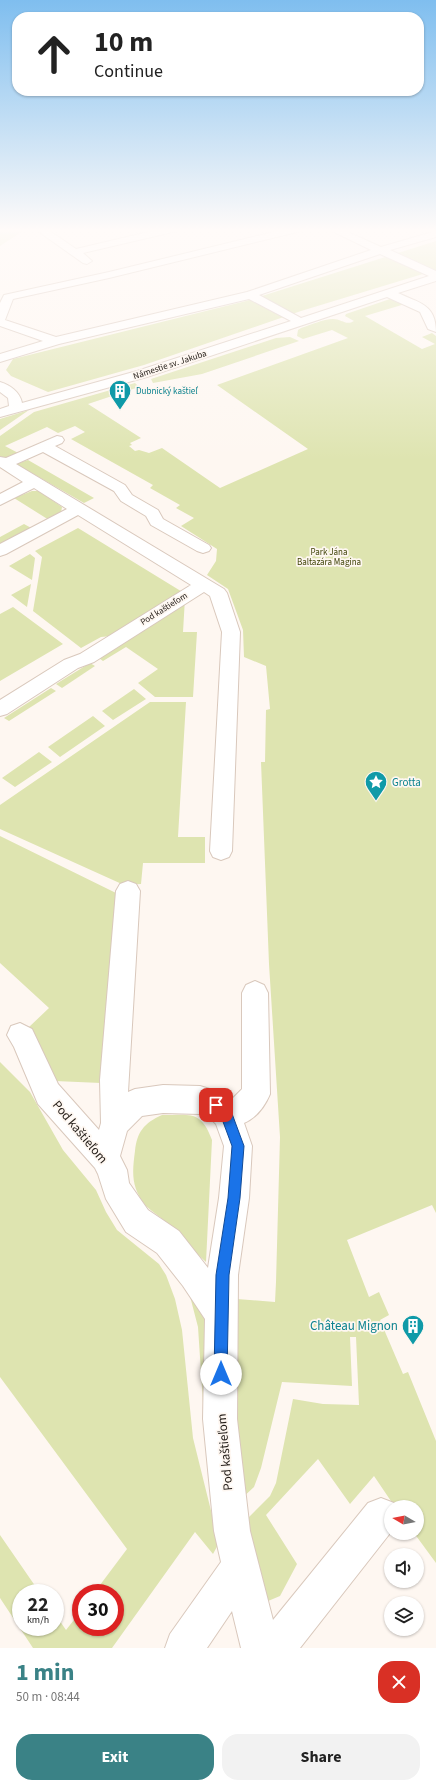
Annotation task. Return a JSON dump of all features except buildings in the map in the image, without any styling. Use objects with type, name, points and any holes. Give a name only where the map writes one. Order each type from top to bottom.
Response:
[{"type":"street","points":[[0,318],[5,306]]},
{"type":"street","points":[[0,358],[55,341],[204,306]]},
{"type":"street","points":[[271,306],[301,322]]},
{"type":"street","name":"Námestie sv. Jakuba","points":[[16,408],[142,374],[349,306]]},
{"type":"street","points":[[416,306],[425,310],[432,326],[436,328]]},
{"type":"street","points":[[0,322],[55,341]]},
{"type":"street","points":[[0,386],[14,396],[16,408],[0,413]]},
{"type":"street","points":[[2,463],[58,439]]},
{"type":"street","points":[[43,446],[120,488],[126,498],[152,513],[157,522],[203,548]]},
{"type":"street","name":"Pod kaštieľom","points":[[0,709],[71,664],[87,658],[203,585],[2,463]]},
{"type":"street","points":[[0,500],[34,482]]},
{"type":"street","points":[[0,551],[78,509]]},
{"type":"street","points":[[203,585],[218,593],[231,632],[220,851]]},
{"type":"street","points":[[105,1158],[115,1123],[114,1080],[128,891]]},
{"type":"street","points":[[227,1115],[241,1110],[256,1094],[255,993]]},
{"type":"street","name":"Pod kaštieľom","points":[[20,1035],[48,1094],[105,1158],[112,1170],[116,1189],[137,1221],[168,1242],[194,1275],[221,1315],[220,1419],[232,1531],[260,1648]]},
{"type":"street","points":[[115,1123],[135,1104],[163,1099],[200,1100],[216,1105],[227,1115],[238,1146],[234,1198],[222,1275],[221,1315]]},
{"type":"street","points":[[275,1648],[381,1516]]},
{"type":"street","points":[[184,1648],[240,1566]]},
{"type":"green space","points":[[226,306],[318,306],[144,365],[48,392],[11,376],[6,370],[13,359]]},
{"type":"green space","name":"Park Jána Baltazára Magina","points":[[370,306],[399,306],[365,316],[422,349],[435,344],[422,337],[432,333],[436,336],[436,1213],[432,1205],[347,1240],[369,1297],[379,1292],[389,1315],[380,1320],[403,1374],[408,1372],[436,1441],[436,1563],[419,1540],[424,1540],[424,1500],[390,1500],[374,1476],[350,1504],[318,1459],[266,1515],[297,1564],[280,1596],[261,1604],[245,1521],[270,1496],[276,1483],[293,1399],[323,1404],[359,1405],[356,1337],[350,1337],[352,1386],[282,1382],[261,1468],[254,1487],[241,1499],[233,1439],[237,1299],[275,1302],[276,1282],[280,1137],[269,964],[261,762],[265,762],[266,710],[270,709],[266,666],[244,657],[243,630],[228,589],[207,575],[216,561],[217,549],[181,526],[194,518],[176,508],[180,505],[150,488],[153,485],[71,439],[85,432],[75,426],[58,433],[47,427],[5,446],[20,454],[6,460],[0,456],[0,436],[34,412],[135,383],[139,387],[88,404],[141,438],[130,443],[132,445],[129,446],[135,451],[139,450],[149,453],[162,448],[220,488],[308,449],[217,385],[348,338],[332,330],[303,339],[297,336],[298,330],[317,322],[333,319],[346,323],[354,321],[345,316],[346,314]]},
{"type":"green space","points":[[290,337],[299,341],[202,374],[153,383],[151,379],[276,338]]},
{"type":"green space","points":[[29,410],[0,430],[0,419]]},
{"type":"green space","points":[[28,460],[94,498],[84,503],[16,464]]},
{"type":"green space","points":[[32,491],[39,491],[62,507],[61,513],[49,520],[14,498]]},
{"type":"green space","points":[[24,524],[33,529],[0,547],[0,537]]},
{"type":"green space","points":[[78,528],[184,593],[121,635],[101,637],[81,648],[33,611],[42,557],[35,551]]},
{"type":"green space","points":[[30,554],[35,558],[32,580],[9,566]]},
{"type":"green space","points":[[31,584],[27,607],[11,595]]},
{"type":"green space","points":[[185,598],[183,632],[197,632],[193,697],[155,697],[138,683],[158,669],[126,647],[103,661],[96,656]]},
{"type":"green space","points":[[13,607],[63,644],[0,681],[0,614]]},
{"type":"green space","points":[[90,663],[95,666],[62,688],[56,684]]},
{"type":"green space","points":[[51,688],[56,691],[9,721],[4,718]]},
{"type":"green space","points":[[134,689],[146,699],[113,720],[102,711]]},
{"type":"green space","points":[[150,702],[186,702],[178,837],[205,837],[205,863],[143,863],[141,884],[124,885],[0,829],[0,805]]},
{"type":"green space","points":[[93,716],[105,726],[60,757],[48,747]]},
{"type":"green space","points":[[39,752],[52,762],[15,787],[2,778]]},
{"type":"green space","points":[[0,836],[116,893],[101,1083],[55,1081],[35,1035],[28,1028],[49,1008],[0,963]]},
{"type":"green space","points":[[0,1062],[30,1092],[63,1150],[96,1190],[106,1212],[117,1230],[159,1264],[166,1275],[175,1299],[182,1330],[193,1438],[219,1543],[213,1554],[195,1532],[124,1631],[124,1584],[101,1584],[127,1549],[0,1377]]},
{"type":"green space","points":[[162,1115],[194,1116],[204,1123],[212,1140],[206,1262],[167,1223],[146,1206],[135,1186],[133,1166],[138,1138],[142,1129],[150,1121]]},
{"type":"green space","points":[[185,1277],[213,1318],[208,1439],[203,1403],[198,1327]]},
{"type":"green space","points":[[0,1535],[34,1584],[12,1584],[12,1616],[0,1598]]},
{"type":"green space","points":[[72,1622],[72,1636],[121,1636],[112,1648],[33,1648],[25,1636],[64,1636],[64,1627],[66,1630]]},
{"type":"place","name":"Dubnický kaštieľ","points":[[120,410]]},
{"type":"place","name":"Grotta","points":[[376,802]]},
{"type":"place","name":"Château Mignon","points":[[413,1346]]},
{"type":"route","points":[[216,1105],[227,1115],[238,1146],[234,1198],[222,1275],[221,1374]]}]
